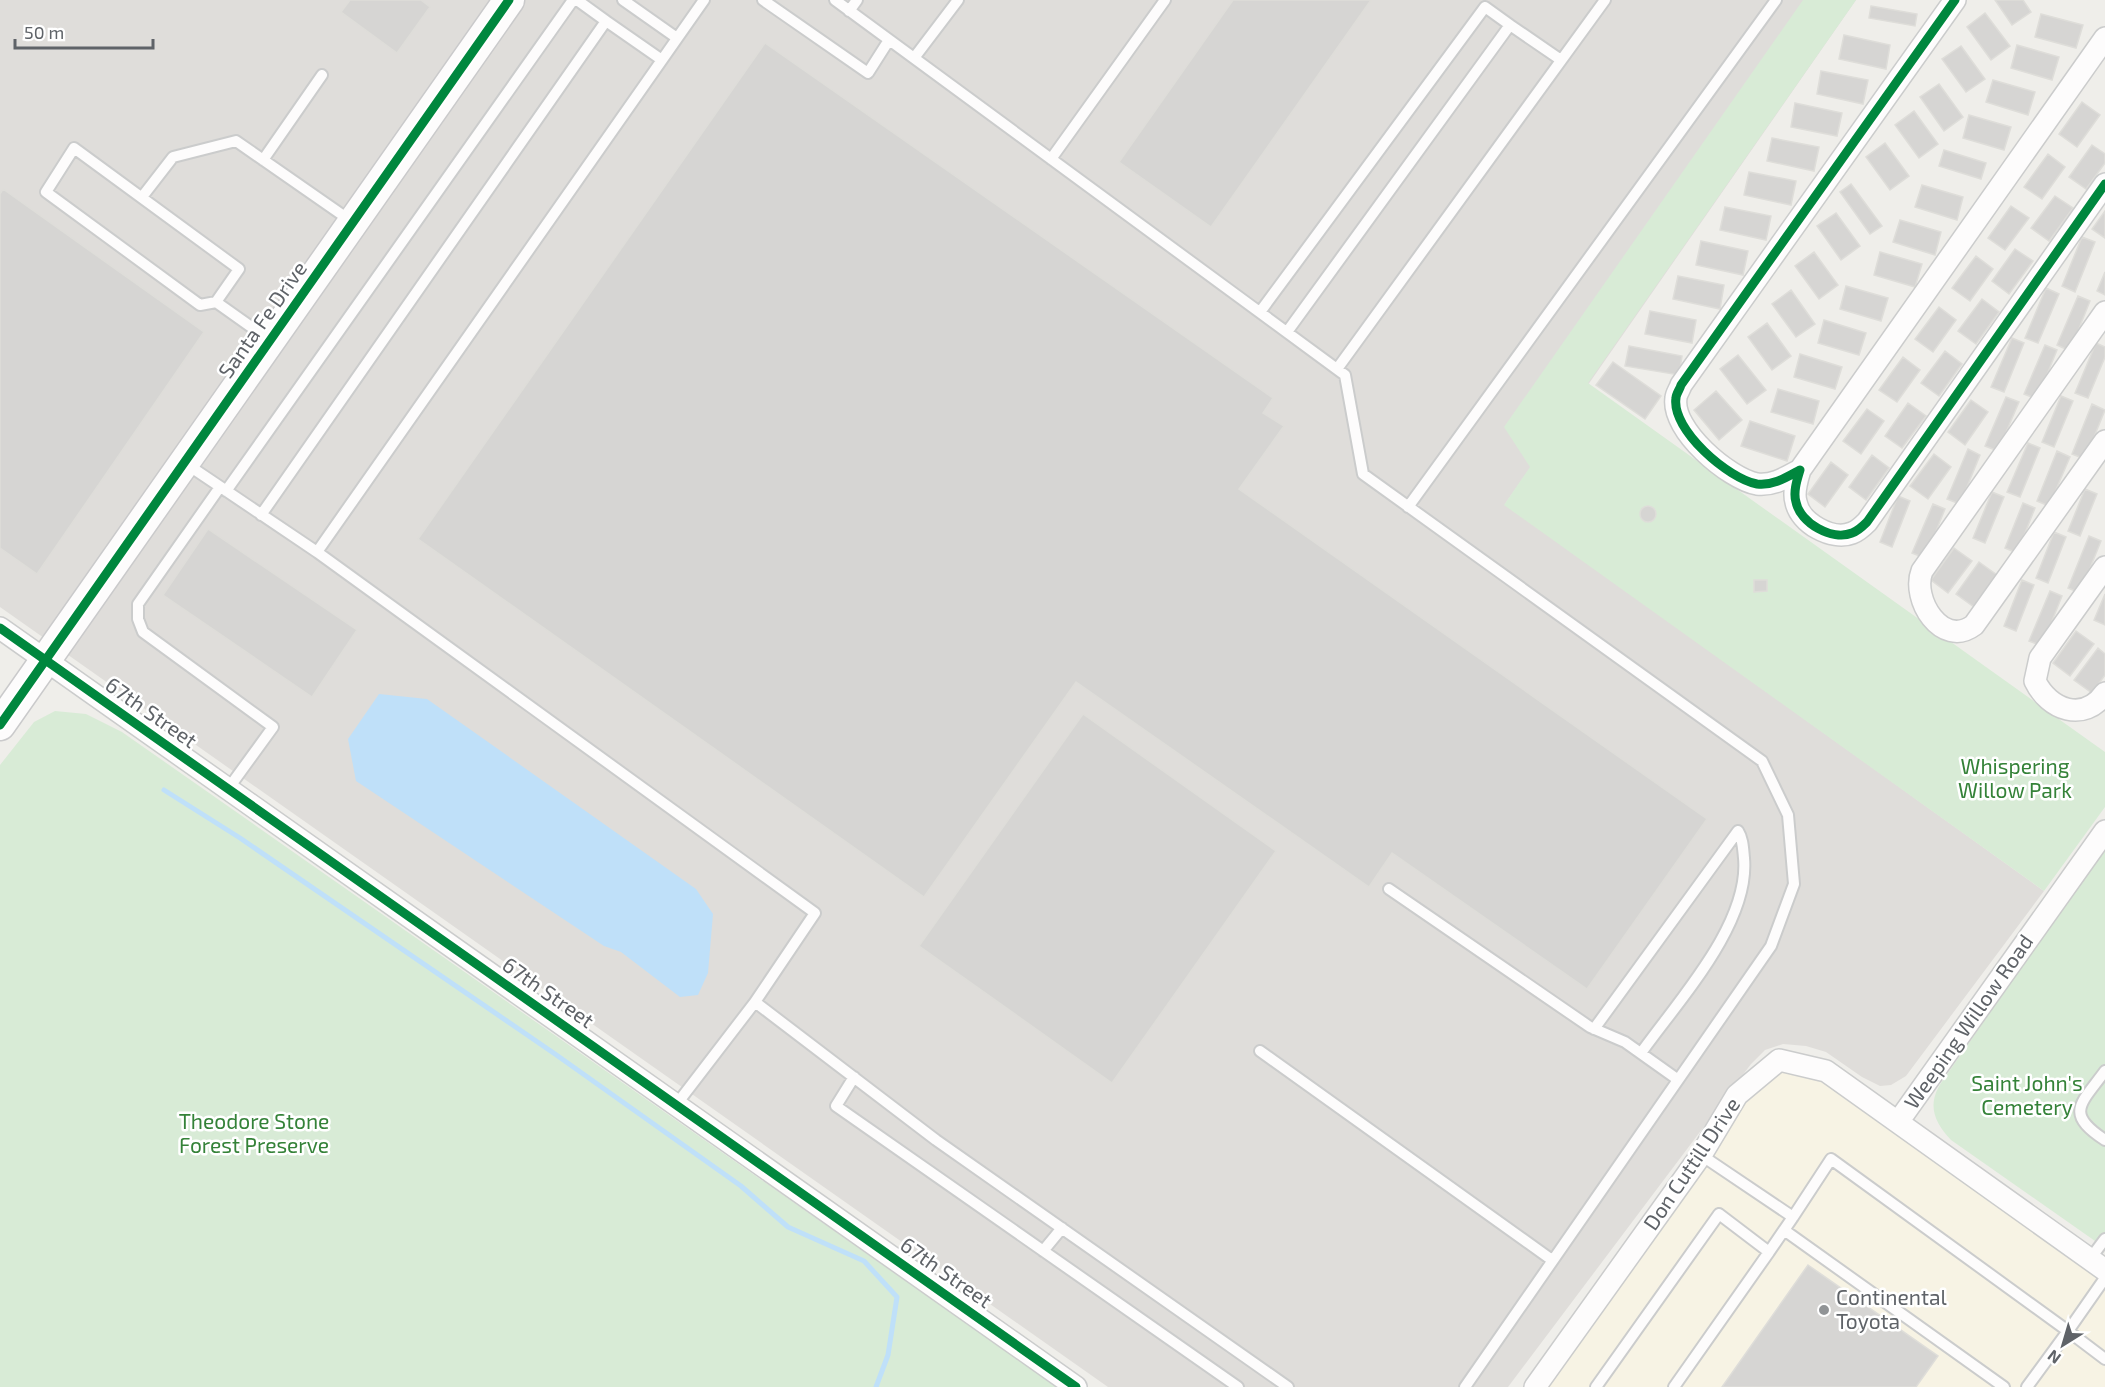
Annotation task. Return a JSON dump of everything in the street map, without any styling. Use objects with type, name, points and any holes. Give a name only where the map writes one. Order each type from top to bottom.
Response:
[{"type":"street","name":"Santa Fe Drive","points":[[0,725],[509,0]]},
{"type":"street","points":[[1800,470],[1770,484],[1757,484],[1731,471],[1688,435],[1680,418],[1676,398],[1681,385],[1955,0]]},
{"type":"street","points":[[2105,38],[1800,470],[1795,488],[1796,502],[1801,514],[1823,531],[1851,534],[1859,529],[1874,512],[2105,184]]},
{"type":"street","points":[[2105,312],[1922,570],[1919,579],[1921,601],[1938,624],[1947,629],[1959,631],[1967,630],[1974,625],[2105,441]]},
{"type":"street","points":[[2105,567],[2040,658],[2035,681],[2045,697],[2070,710],[2093,706],[2105,693]]},
{"type":"street","name":"67th Street","points":[[0,628],[1076,1387]]},
{"type":"street","name":"Weeping Willow Road","points":[[2098,1265],[1898,1122],[2105,831]]},
{"type":"street","name":"Don Cuttill Drive","points":[[1535,1387],[1701,1155],[1737,1095],[1779,1060],[1826,1071],[1898,1122]]},
{"type":"lane","points":[[228,789],[273,727],[143,632],[138,619],[138,604],[575,0],[662,60]]},
{"type":"lane","points":[[623,0],[677,38]]},
{"type":"lane","points":[[317,552],[704,0]]},
{"type":"lane","points":[[763,0],[868,73],[889,40]]},
{"type":"lane","points":[[834,0],[1345,375],[1363,474],[1762,761],[1788,815],[1794,884],[1771,946],[1464,1387]]},
{"type":"lane","points":[[849,11],[857,0]]},
{"type":"lane","points":[[914,58],[958,0]]},
{"type":"lane","points":[[1051,159],[1165,0]]},
{"type":"lane","points":[[1337,369],[1605,0]]},
{"type":"lane","points":[[1408,507],[1776,0]]},
{"type":"lane","points":[[1260,312],[1481,3],[1561,60]]},
{"type":"lane","points":[[261,514],[606,21]]},
{"type":"lane","points":[[1287,332],[1510,25]]},
{"type":"lane","points":[[263,160],[322,75]]},
{"type":"lane","points":[[142,197],[173,156],[236,141],[353,223]]},
{"type":"lane","points":[[74,148],[239,269],[216,302],[200,305],[46,192],[74,148]]},
{"type":"lane","points":[[216,302],[271,340]]},
{"type":"lane","points":[[185,464],[317,552],[815,913],[755,1002],[676,1105]]},
{"type":"lane","points":[[1594,1029],[1738,831],[1742,837],[1745,868],[1736,909],[1724,938],[1641,1053]]},
{"type":"lane","points":[[1389,888],[1594,1029],[1625,1042],[1677,1080]]},
{"type":"lane","points":[[755,1002],[936,1140],[1288,1387]]},
{"type":"lane","points":[[1260,1051],[1552,1260]]},
{"type":"lane","points":[[2105,1071],[2085,1098],[2080,1117],[2084,1126],[2105,1140]]},
{"type":"lane","points":[[854,1077],[836,1106],[1238,1387]]},
{"type":"lane","points":[[1701,1155],[1792,1217]]},
{"type":"lane","points":[[1674,1387],[1831,1160],[2105,1359]]},
{"type":"lane","points":[[1596,1387],[1719,1215],[1769,1252]]},
{"type":"lane","points":[[1043,1251],[1062,1228]]},
{"type":"lane","points":[[1784,1230],[2004,1387]]},
{"type":"lane","points":[[2098,1265],[2105,1239]]},
{"type":"lane","points":[[2027,1387],[2105,1278]]},
{"type":"shaded area","points":[[0,0],[1856,0],[1505,504],[2044,891],[1906,1076],[1891,1085],[1880,1086],[1862,1077],[1826,1052],[1806,1046],[1783,1044],[1765,1050],[1751,1064],[1508,1387],[1108,1387],[0,607]]},
{"type":"shaded area","points":[[1783,1067],[1826,1079],[2105,1276],[2105,1387],[1537,1387],[1739,1100]]},
{"type":"green space","name":"Whispering Willow Park","points":[[1803,0],[1856,0],[1588,383],[2105,752],[2105,807],[2044,891],[1504,505],[1530,467],[1504,427]]},
{"type":"green space","name":"Theodore Stone Forest Preserve","points":[[55,711],[86,714],[122,732],[1057,1387],[0,1387],[0,765],[34,722]]},
{"type":"green space","name":"Saint John's Cemetery","points":[[2105,848],[2105,1248],[1951,1140],[1940,1127],[1934,1113],[1934,1099],[1941,1083]]},
{"type":"water","points":[[379,694],[427,699],[696,889],[713,914],[708,973],[698,995],[680,997],[621,952],[604,946],[356,781],[348,739]]},
{"type":"building","points":[[350,0],[421,0],[430,7],[397,53],[341,12]]},
{"type":"building","points":[[1233,0],[1371,0],[1211,227],[1119,162]]},
{"type":"building","points":[[1995,0],[2023,0],[2031,12],[2012,25]]},
{"type":"building","points":[[1871,6],[1917,14],[1915,26],[1869,18]]},
{"type":"building","points":[[1985,13],[2010,46],[1991,60],[1967,27]]},
{"type":"building","points":[[2041,14],[2083,25],[2076,48],[2035,37]]},
{"type":"building","points":[[1844,35],[1890,45],[1886,69],[1839,59]]},
{"type":"building","points":[[765,43],[1273,398],[1263,413],[1284,426],[1239,489],[1707,819],[1587,989],[1392,853],[1369,887],[1076,682],[924,897],[418,539]]},
{"type":"building","points":[[2017,45],[2059,57],[2052,80],[2011,68]]},
{"type":"building","points":[[1961,46],[1985,79],[1966,92],[1942,59]]},
{"type":"building","points":[[1821,71],[1868,80],[1863,104],[1817,94]]},
{"type":"building","points":[[1993,80],[2035,92],[2028,115],[1986,102]]},
{"type":"building","points":[[1939,84],[1963,117],[1944,131],[1920,97]]},
{"type":"building","points":[[2082,102],[2100,115],[2077,147],[2059,134]]},
{"type":"building","points":[[1795,103],[1842,113],[1837,136],[1791,127]]},
{"type":"building","points":[[1914,111],[1938,144],[1919,158],[1895,125]]},
{"type":"building","points":[[1969,115],[2011,127],[2004,150],[1963,138]]},
{"type":"building","points":[[1772,138],[1819,147],[1814,171],[1767,161]]},
{"type":"building","points":[[1885,143],[1909,176],[1890,190],[1866,157]]},
{"type":"building","points":[[2092,145],[2105,154],[2105,163],[2086,189],[2069,177]]},
{"type":"building","points":[[1944,150],[1986,163],[1981,179],[1939,166]]},
{"type":"building","points":[[2048,154],[2065,167],[2042,199],[2024,187]]},
{"type":"building","points":[[1749,172],[1796,181],[1791,205],[1744,195]]},
{"type":"building","points":[[1851,184],[1882,226],[1870,234],[1840,192]]},
{"type":"building","points":[[1922,185],[1963,197],[1957,220],[1915,207]]},
{"type":"building","points":[[3,189],[204,332],[37,574],[0,548],[0,194]]},
{"type":"building","points":[[2055,196],[2073,208],[2049,241],[2031,228]]},
{"type":"building","points":[[2011,206],[2029,218],[2005,250],[1988,238]]},
{"type":"building","points":[[1725,207],[1771,216],[1766,240],[1720,230]]},
{"type":"building","points":[[2105,211],[2105,238],[2092,229]]},
{"type":"building","points":[[1836,213],[1860,246],[1841,260],[1817,226]]},
{"type":"building","points":[[1900,220],[1941,232],[1935,255],[1893,242]]},
{"type":"building","points":[[2082,237],[2095,242],[2075,292],[2062,286]]},
{"type":"building","points":[[1701,241],[1748,251],[1743,275],[1696,265]]},
{"type":"building","points":[[2015,249],[2033,261],[2009,294],[1992,281]]},
{"type":"building","points":[[1814,252],[1838,285],[1819,299],[1795,266]]},
{"type":"building","points":[[1880,252],[1922,264],[1915,287],[1874,275]]},
{"type":"building","points":[[1976,256],[1993,269],[1970,301],[1952,288]]},
{"type":"building","points":[[2105,272],[2105,295],[2097,291]]},
{"type":"building","points":[[1678,276],[1724,285],[1720,309],[1673,299]]},
{"type":"building","points":[[1846,286],[1888,298],[1881,321],[1840,309]]},
{"type":"building","points":[[2046,288],[2059,294],[2038,343],[2025,338]]},
{"type":"building","points":[[1791,290],[1815,324],[1796,337],[1772,304]]},
{"type":"building","points":[[2078,296],[2090,301],[2070,351],[2057,345]]},
{"type":"building","points":[[1982,299],[1999,312],[1976,344],[1958,331]]},
{"type":"building","points":[[1939,307],[1956,320],[1933,352],[1915,339]]},
{"type":"building","points":[[1650,311],[1696,320],[1692,343],[1645,334]]},
{"type":"building","points":[[1824,320],[1866,333],[1859,355],[1818,343]]},
{"type":"building","points":[[1767,323],[1791,356],[1772,370],[1748,337]]},
{"type":"building","points":[[2012,338],[2024,343],[2004,392],[1991,387]]},
{"type":"building","points":[[2096,343],[2105,347],[2105,357],[2088,398],[2075,393]]},
{"type":"building","points":[[2045,345],[2057,350],[2037,399],[2024,394]]},
{"type":"building","points":[[1629,346],[1682,356],[1679,375],[1625,366]]},
{"type":"building","points":[[1945,351],[1962,364],[1939,396],[1921,383]]},
{"type":"building","points":[[1800,354],[1842,367],[1835,389],[1794,377]]},
{"type":"building","points":[[1738,355],[1766,390],[1747,404],[1720,369]]},
{"type":"building","points":[[1903,357],[1920,370],[1897,402],[1879,390]]},
{"type":"building","points":[[1613,362],[1661,396],[1645,419],[1596,385]]},
{"type":"building","points":[[1778,389],[1819,401],[1813,424],[1771,412]]},
{"type":"building","points":[[1716,391],[1742,420],[1719,440],[1694,410]]},
{"type":"building","points":[[2061,396],[2073,401],[2054,447],[2042,442]]},
{"type":"building","points":[[2006,397],[2019,402],[1998,451],[1985,446]]},
{"type":"building","points":[[1971,400],[1988,412],[1965,445],[1948,432]]},
{"type":"building","points":[[1908,403],[1926,416],[1902,448],[1885,436]]},
{"type":"building","points":[[2092,404],[2105,410],[2085,459],[2072,454]]},
{"type":"building","points":[[1867,409],[1884,421],[1861,454],[1843,441]]},
{"type":"building","points":[[1750,421],[1795,436],[1787,461],[1741,446]]},
{"type":"building","points":[[2028,443],[2040,448],[2020,497],[2007,492]]},
{"type":"building","points":[[1968,449],[1980,455],[1960,504],[1947,499]]},
{"type":"building","points":[[2057,451],[2070,457],[2049,506],[2037,501]]},
{"type":"building","points":[[1934,454],[1951,467],[1928,499],[1910,486]]},
{"type":"building","points":[[1872,455],[1889,468],[1866,500],[1849,487]]},
{"type":"building","points":[[1831,462],[1848,475],[1825,507],[1808,494]]},
{"type":"building","points":[[2085,489],[2097,494],[2080,536],[2068,531]]},
{"type":"building","points":[[1992,492],[2004,497],[1985,543],[1973,538]]},
{"type":"building","points":[[1898,496],[1910,501],[1892,547],[1880,542]]},
{"type":"building","points":[[2023,503],[2035,508],[2017,553],[2005,548]]},
{"type":"building","points":[[1933,504],[1945,509],[1925,558],[1912,553]]},
{"type":"building","points":[[1645,506],[1651,506],[1656,514],[1654,520],[1645,522],[1640,517],[1640,511]]},
{"type":"building","points":[[208,529],[357,630],[312,697],[163,595]]},
{"type":"building","points":[[2054,532],[2066,537],[2048,583],[2036,578]]},
{"type":"building","points":[[2089,536],[2101,541],[2080,593],[2068,588]]},
{"type":"building","points":[[1954,548],[1972,561],[1948,593],[1931,580]]},
{"type":"building","points":[[1979,562],[1997,575],[1974,607],[1956,594]]},
{"type":"building","points":[[1754,580],[1767,580],[1767,591],[1754,592]]},
{"type":"building","points":[[2022,580],[2034,585],[2016,631],[2004,626]]},
{"type":"building","points":[[2050,591],[2062,596],[2042,646],[2029,641]]},
{"type":"building","points":[[2105,594],[2105,625],[2094,620]]},
{"type":"building","points":[[2076,631],[2094,644],[2070,676],[2053,663]]},
{"type":"building","points":[[2098,648],[2105,654],[2105,675],[2092,693],[2074,680]]},
{"type":"building","points":[[1083,714],[1276,851],[1112,1083],[919,946]]},
{"type":"building","name":"Continental Toyota","points":[[1808,1265],[1938,1356],[1916,1387],[1722,1387]]},
{"type":"waterway","points":[[164,790],[240,838],[555,1054],[741,1186],[788,1227],[864,1261],[897,1297],[888,1355],[876,1387]]},
{"type":"cycle path","points":[[0,725],[509,0]]},
{"type":"cycle path","points":[[1955,0],[1681,385],[1676,396],[1677,411],[1692,438],[1704,451],[1732,473],[1757,484],[1774,482],[1800,470],[1795,498],[1804,517],[1827,532],[1844,535],[1856,531],[1867,522],[2105,184]]},
{"type":"cycle path","points":[[0,628],[1076,1387]]},
{"type":"place","name":"Continental Toyota","points":[[1824,1310]]}]
